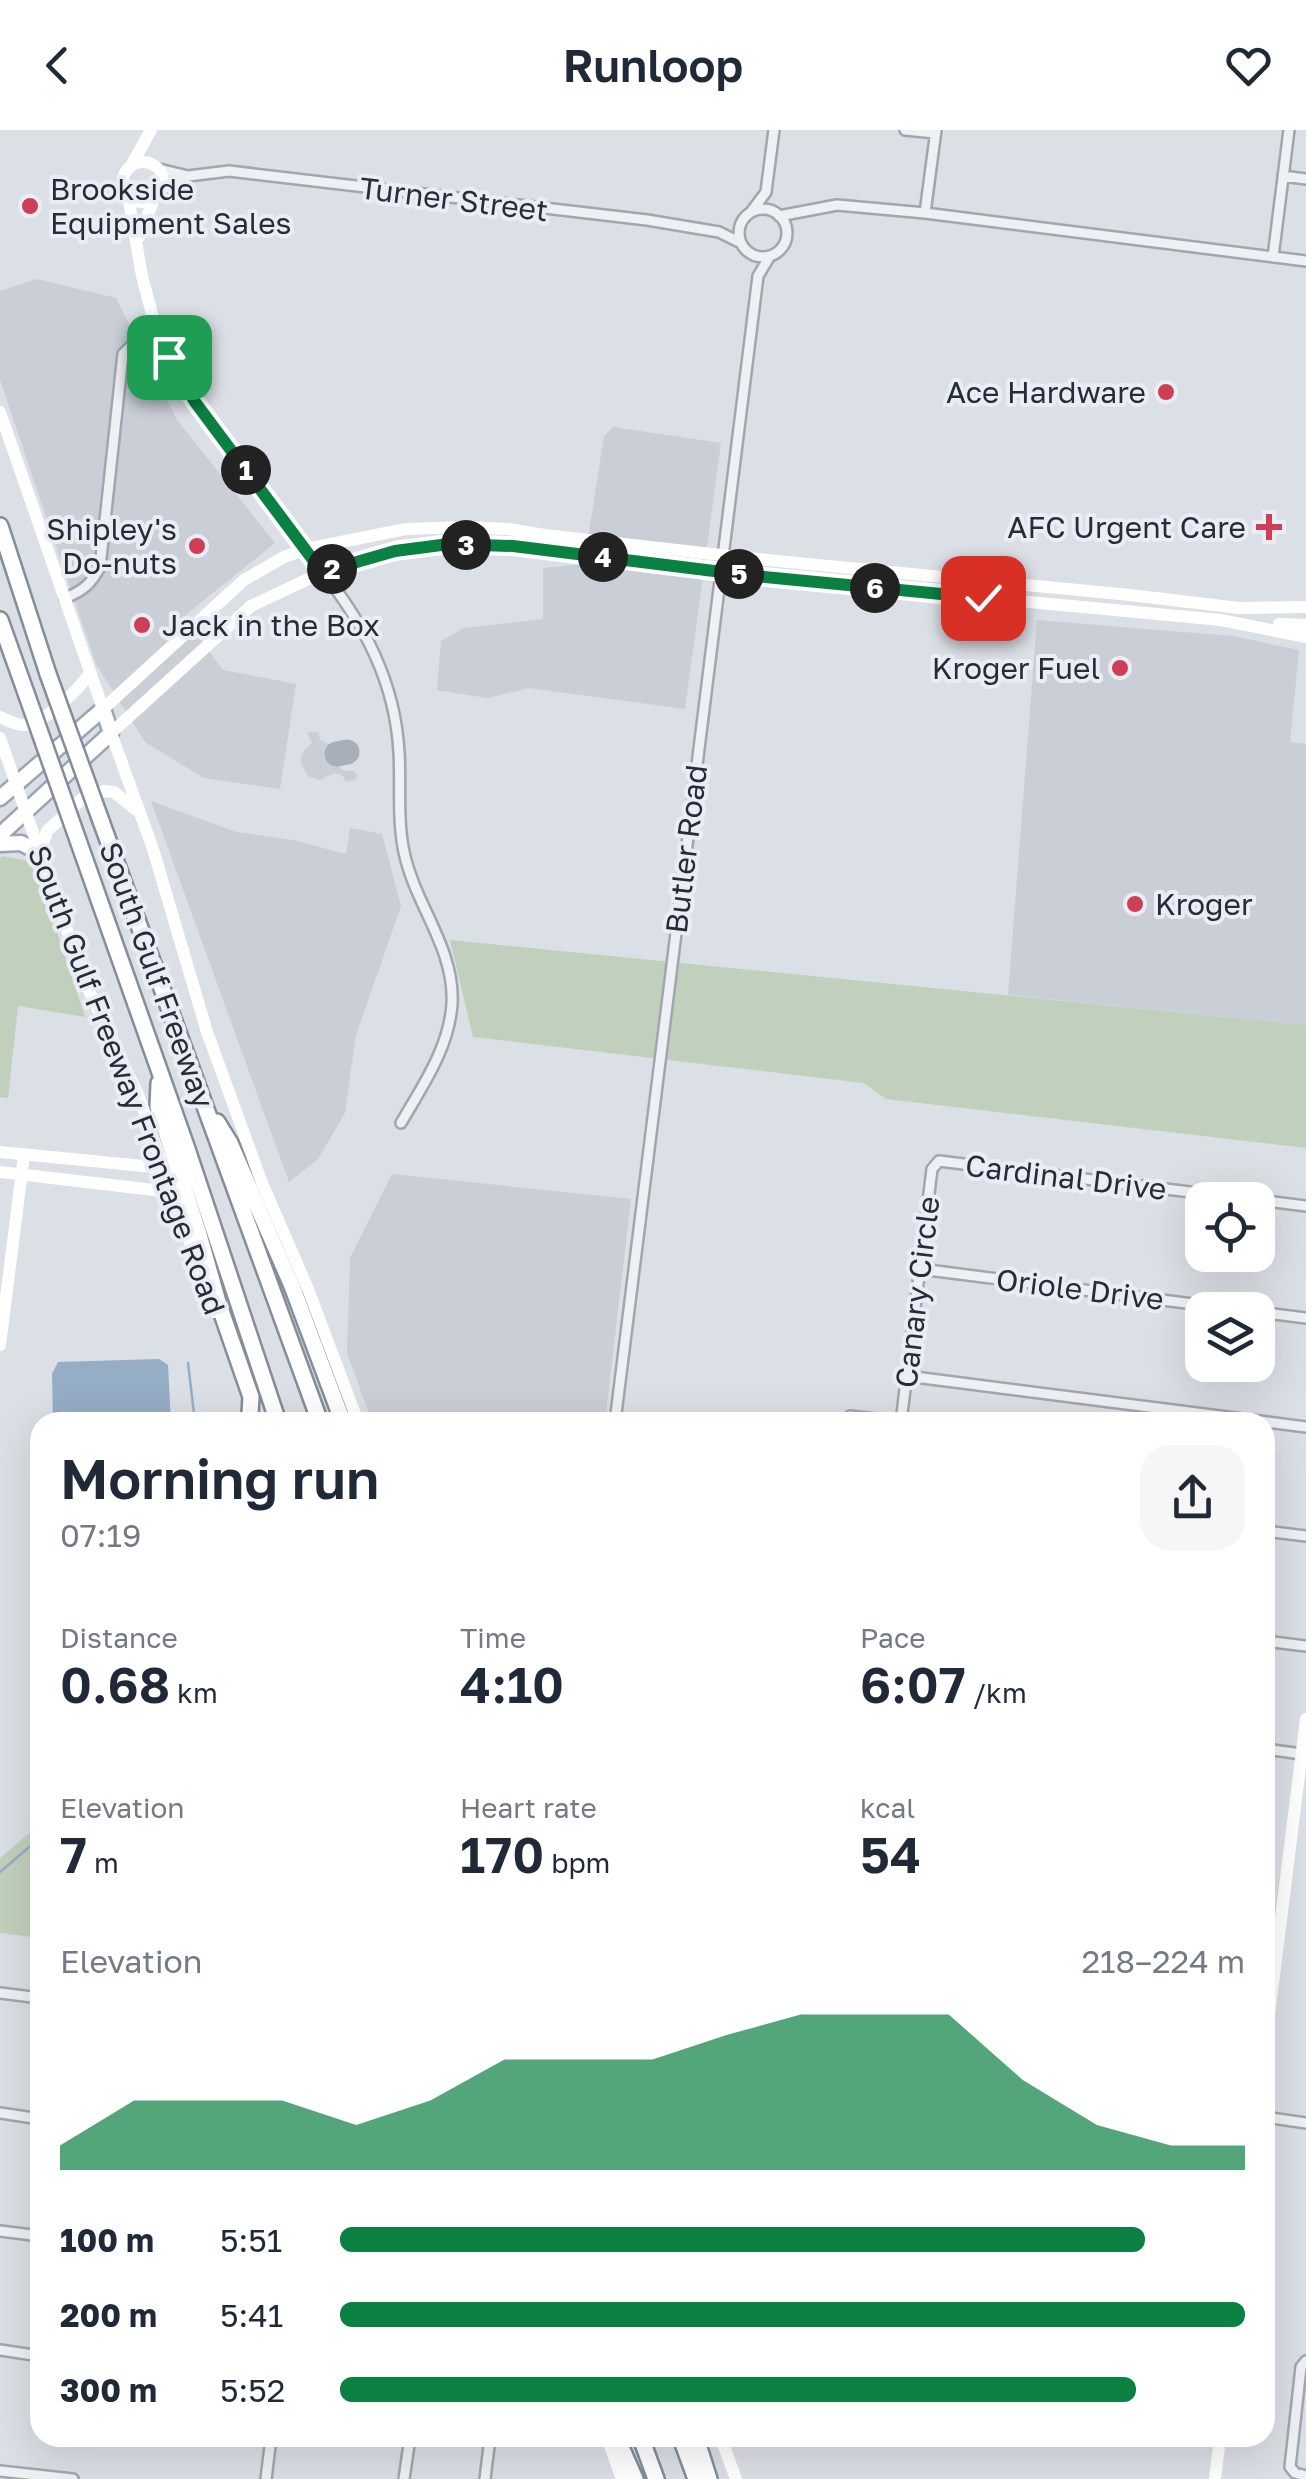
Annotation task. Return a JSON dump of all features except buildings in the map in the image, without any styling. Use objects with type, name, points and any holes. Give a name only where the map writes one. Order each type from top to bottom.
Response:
[{"type":"highway","name":"South Gulf Freeway","points":[[0,526],[48,674],[316,1412]]},
{"type":"highway","name":"South Gulf Freeway","points":[[0,620],[275,1412]]},
{"type":"highway","points":[[159,1070],[158,1107],[218,1302],[252,1397],[252,1412]]},
{"type":"highway","points":[[200,1096],[230,1143],[292,1286],[339,1412]]},
{"type":"highway","points":[[621,2447],[635,2479]]},
{"type":"highway","points":[[644,2447],[656,2479]]},
{"type":"highway","points":[[684,2447],[696,2479]]},
{"type":"highway","points":[[699,2447],[709,2479]]},
{"type":"main road","points":[[151,130],[123,184],[159,335],[195,402],[322,572]]},
{"type":"main road","points":[[138,240],[163,177],[151,130]]},
{"type":"main road","points":[[132,166],[144,162],[158,168]]},
{"type":"main road","points":[[128,196],[140,202],[158,195]]},
{"type":"main road","points":[[0,412],[140,814],[207,1032],[262,1183],[354,1412]]},
{"type":"main road","points":[[0,798],[244,580],[306,548],[406,529],[508,529],[1239,608],[1306,608]]},
{"type":"main road","points":[[0,835],[252,606],[322,572],[395,551],[449,544],[513,546],[907,591],[1306,625]]},
{"type":"main road","points":[[907,591],[909,575]]},
{"type":"main road","points":[[1054,605],[1061,589]]},
{"type":"main road","points":[[1222,620],[1306,636]]},
{"type":"main road","points":[[0,717],[30,725],[70,698],[90,673]]},
{"type":"main road","name":"South Gulf Freeway Frontage Road","points":[[0,738],[86,982],[139,1096],[250,1412]]},
{"type":"main road","points":[[0,844],[21,842],[41,852],[47,831],[82,799],[104,791],[114,792],[140,814]]},
{"type":"main road","points":[[0,1152],[164,1168]]},
{"type":"main road","points":[[0,1346],[24,1155]]},
{"type":"main road","points":[[0,1172],[172,1192]]},
{"type":"main road","points":[[1275,1967],[1306,1718]]},
{"type":"main road","points":[[610,2447],[622,2479]]},
{"type":"main road","points":[[725,2447],[736,2479]]},
{"type":"main road","points":[[1215,2479],[1219,2447]]},
{"type":"street","points":[[719,232],[740,223],[766,192],[774,130]]},
{"type":"street","points":[[905,130],[935,132],[926,213]]},
{"type":"street","points":[[1274,257],[1289,130]]},
{"type":"street","name":"Turner Street","points":[[158,168],[188,176],[229,171],[647,220],[719,232],[745,248]]},
{"type":"street","name":"Turner Street","points":[[158,195],[188,176]]},
{"type":"street","points":[[1283,176],[1306,179]]},
{"type":"street","points":[[766,192],[786,232]]},
{"type":"street","points":[[752,212],[767,210],[778,215],[837,205],[1306,261]]},
{"type":"street","points":[[740,223],[745,248],[762,257],[770,256],[782,247],[786,232],[801,212]]},
{"type":"street","name":"Butler Road","points":[[745,248],[758,276]]},
{"type":"street","name":"Butler Road","points":[[616,1412],[758,276],[770,256]]},
{"type":"street","points":[[64,598],[90,584],[100,567],[123,354],[130,346],[159,335]]},
{"type":"street","points":[[322,572],[370,640],[383,674],[399,749],[403,850],[416,894],[447,958],[451,979],[449,1023],[443,1045],[401,1122]]},
{"type":"street","name":"Cardinal Drive","points":[[936,1163],[1185,1191]]},
{"type":"street","name":"Canary Circle","points":[[903,1412],[932,1168],[936,1163]]},
{"type":"street","name":"Cardinal Drive","points":[[1275,1202],[1306,1206]]},
{"type":"street","name":"Oriole Drive","points":[[920,1269],[1185,1303]]},
{"type":"street","points":[[1275,1314],[1306,1318]]},
{"type":"street","points":[[907,1376],[1189,1412]]},
{"type":"street","points":[[1275,1423],[1306,1427]]},
{"type":"street","points":[[1275,1532],[1306,1536]]},
{"type":"street","points":[[1275,1642],[1306,1646]]},
{"type":"street","points":[[1275,1750],[1302,1754]]},
{"type":"street","points":[[0,1993],[30,1997]]},
{"type":"street","points":[[0,2113],[30,2118]]},
{"type":"street","points":[[1275,2118],[1306,2123]]},
{"type":"street","points":[[0,2231],[30,2235]]},
{"type":"street","points":[[0,2350],[30,2354]]},
{"type":"street","points":[[1306,2361],[1300,2367],[1290,2467],[1295,2474],[1306,2476]]},
{"type":"street","points":[[266,2479],[270,2447]]},
{"type":"street","points":[[404,2479],[409,2447]]},
{"type":"street","points":[[484,2479],[489,2447]]},
{"type":"street","points":[[0,2470],[73,2479]]},
{"type":"shaded area","points":[[37,279],[116,298],[177,420],[275,543],[183,617],[223,670],[296,684],[280,789],[204,778],[145,742],[96,664],[0,380],[0,291]]},
{"type":"shaded area","points":[[613,427],[721,443],[685,709],[529,688],[487,698],[437,690],[441,641],[464,628],[543,619],[543,568],[584,564],[604,436]]},
{"type":"shaded area","points":[[1037,620],[1232,636],[1299,650],[1290,742],[1306,744],[1306,1025],[1008,995]]},
{"type":"shaded area","points":[[307,732],[318,732],[320,740],[337,751],[355,744],[359,753],[340,758],[339,767],[354,771],[355,780],[346,782],[335,773],[319,780],[308,776],[301,759],[312,743]]},
{"type":"shaded area","points":[[151,801],[236,832],[293,840],[346,854],[350,828],[382,834],[401,906],[356,1035],[345,1113],[318,1159],[289,1182]]},
{"type":"shaded area","points":[[392,1174],[631,1199],[606,1412],[368,1412],[347,1353],[350,1258]]},
{"type":"green space","points":[[2,856],[34,862],[85,1017],[18,1006],[8,1098],[0,1097]]},
{"type":"green space","points":[[450,940],[1306,1025],[1306,1148],[886,1099],[864,1083],[473,1037]]},
{"type":"green space","points":[[30,1832],[30,1937],[0,1933],[0,1858]]},
{"type":"water","points":[[159,1359],[168,1365],[170,1412],[53,1412],[52,1374],[58,1362]]},
{"type":"waterway","points":[[188,1363],[194,1412]]},
{"type":"waterway","points":[[0,1872],[30,1846]]},
{"type":"taxiway","points":[[337,754],[347,752]]},
{"type":"place","name":"Brookside Equipment Sales","points":[[30,206]]},
{"type":"place","name":"Ace Hardware","points":[[1166,392]]},
{"type":"place","name":"AFC Urgent Care","points":[[1269,527]]},
{"type":"place","name":"Shipley's Do-nuts","points":[[197,546]]},
{"type":"place","name":"Jack in the Box","points":[[142,625]]},
{"type":"place","name":"Kroger Fuel","points":[[1120,668]]},
{"type":"place","name":"Kroger","points":[[1135,904]]},
{"type":"route","points":[[169,357],[195,402],[322,572],[395,551],[449,544],[513,546],[754,576],[983,598]]}]
